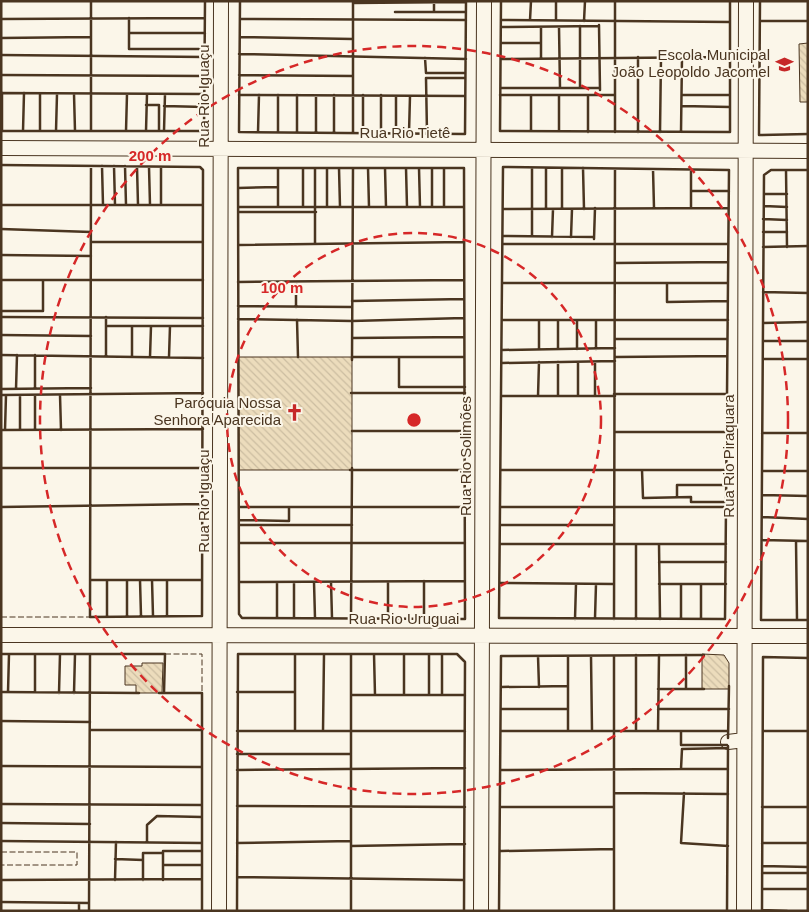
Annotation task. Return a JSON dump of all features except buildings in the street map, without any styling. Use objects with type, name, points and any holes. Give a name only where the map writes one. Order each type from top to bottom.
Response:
[{"type":"street","name":"Rua Rio Iguaçu","points":[[219,911],[221,1]]},
{"type":"street","name":"Rua Rio Solimões","points":[[481,911],[484,1]]},
{"type":"street","name":"Rua Rio Piraquara","points":[[744,911],[746,1]]},
{"type":"street","name":"Rua Rio Tietê","points":[[1,148],[808,151]]},
{"type":"street","name":"Rua Rio Uruguai","points":[[1,634],[808,636]]},
{"type":"street","points":[[728,742],[744,740]]},
{"type":"fence","points":[[760,21],[759,135],[808,134]]},
{"type":"fence","points":[[1,617],[90,617]]},
{"type":"fence","points":[[165,654],[202,654],[202,693]]},
{"type":"fence","points":[[1,852],[77,852],[77,865],[1,865]]},
{"type":"wall","points":[[91,1],[91,131]]},
{"type":"wall","points":[[1,131],[204,131],[205,1]]},
{"type":"wall","points":[[240,1],[239,132],[465,134],[466,1]]},
{"type":"wall","points":[[353,1],[353,133]]},
{"type":"wall","points":[[501,1],[500,131],[730,132],[730,1]]},
{"type":"wall","points":[[530,20],[531,1]]},
{"type":"wall","points":[[556,1],[556,20]]},
{"type":"wall","points":[[584,21],[585,1]]},
{"type":"wall","points":[[615,1],[615,132]]},
{"type":"wall","points":[[760,1],[759,135],[808,134]]},
{"type":"wall","points":[[434,2],[434,12],[466,12]]},
{"type":"wall","points":[[353,3],[465,2]]},
{"type":"wall","points":[[395,12],[434,12]]},
{"type":"wall","points":[[129,18],[129,49],[205,49]]},
{"type":"wall","points":[[1,19],[204,18]]},
{"type":"wall","points":[[240,19],[466,20]]},
{"type":"wall","points":[[501,20],[730,22]]},
{"type":"wall","points":[[760,21],[808,21]]},
{"type":"wall","points":[[599,25],[600,90]]},
{"type":"wall","points":[[580,26],[580,88]]},
{"type":"wall","points":[[501,27],[599,26]]},
{"type":"wall","points":[[541,27],[541,58]]},
{"type":"wall","points":[[559,27],[560,88]]},
{"type":"wall","points":[[129,33],[205,33]]},
{"type":"wall","points":[[1,38],[91,37]]},
{"type":"wall","points":[[240,37],[353,39]]},
{"type":"wall","points":[[501,43],[541,43]]},
{"type":"wall","points":[[239,54],[466,59]]},
{"type":"wall","points":[[1,55],[205,57]]},
{"type":"wall","points":[[638,57],[638,132]]},
{"type":"wall","points":[[660,132],[661,57]]},
{"type":"wall","points":[[681,132],[682,57]]},
{"type":"wall","points":[[501,59],[730,57]]},
{"type":"wall","points":[[425,58],[426,73],[465,73]]},
{"type":"wall","points":[[1,75],[204,76]]},
{"type":"wall","points":[[239,75],[353,76]]},
{"type":"wall","points":[[426,78],[427,133]]},
{"type":"wall","points":[[426,78],[465,78]]},
{"type":"wall","points":[[501,88],[600,88]]},
{"type":"wall","points":[[1,93],[204,94]]},
{"type":"wall","points":[[2,93],[2,131]]},
{"type":"wall","points":[[23,131],[24,93]]},
{"type":"wall","points":[[40,94],[40,131]]},
{"type":"wall","points":[[56,131],[57,94]]},
{"type":"wall","points":[[74,94],[75,131]]},
{"type":"wall","points":[[126,131],[127,94]]},
{"type":"wall","points":[[146,131],[147,94]]},
{"type":"wall","points":[[164,131],[165,94]]},
{"type":"wall","points":[[239,95],[465,96]]},
{"type":"wall","points":[[258,132],[259,95]]},
{"type":"wall","points":[[278,95],[278,132]]},
{"type":"wall","points":[[297,95],[297,132]]},
{"type":"wall","points":[[334,95],[334,133]]},
{"type":"wall","points":[[363,95],[363,133]]},
{"type":"wall","points":[[381,95],[381,133]]},
{"type":"wall","points":[[500,95],[615,95]]},
{"type":"wall","points":[[531,95],[531,131]]},
{"type":"wall","points":[[559,95],[559,131]]},
{"type":"wall","points":[[588,95],[588,132]]},
{"type":"wall","points":[[682,95],[730,95]]},
{"type":"wall","points":[[316,96],[316,133]]},
{"type":"wall","points":[[396,96],[396,133]]},
{"type":"wall","points":[[409,133],[410,96]]},
{"type":"wall","points":[[146,105],[159,105],[159,131]]},
{"type":"wall","points":[[164,106],[204,107]]},
{"type":"wall","points":[[682,106],[730,107]]},
{"type":"wall","points":[[1,165],[200,167],[203,170],[202,616],[90,617],[91,166]]},
{"type":"wall","points":[[102,166],[103,205]]},
{"type":"wall","points":[[114,166],[115,205]]},
{"type":"wall","points":[[125,166],[126,205]]},
{"type":"wall","points":[[137,167],[138,205]]},
{"type":"wall","points":[[149,167],[150,205]]},
{"type":"wall","points":[[161,167],[161,205]]},
{"type":"wall","points":[[503,167],[729,170],[725,619],[499,618],[503,167]]},
{"type":"wall","points":[[238,168],[464,168],[465,619],[242,618],[239,614],[238,168]]},
{"type":"wall","points":[[278,168],[278,207]]},
{"type":"wall","points":[[303,168],[303,207]]},
{"type":"wall","points":[[315,168],[315,244]]},
{"type":"wall","points":[[327,168],[327,207]]},
{"type":"wall","points":[[339,168],[340,207]]},
{"type":"wall","points":[[352,360],[353,168]]},
{"type":"wall","points":[[368,168],[369,207]]},
{"type":"wall","points":[[385,168],[386,207]]},
{"type":"wall","points":[[406,168],[407,207]]},
{"type":"wall","points":[[419,168],[420,207]]},
{"type":"wall","points":[[432,168],[432,207]]},
{"type":"wall","points":[[444,168],[444,207]]},
{"type":"wall","points":[[532,168],[532,236]]},
{"type":"wall","points":[[546,168],[546,209]]},
{"type":"wall","points":[[562,168],[562,209]]},
{"type":"wall","points":[[583,168],[584,209]]},
{"type":"wall","points":[[614,619],[615,169]]},
{"type":"wall","points":[[653,169],[654,208]]},
{"type":"wall","points":[[691,170],[691,208]]},
{"type":"wall","points":[[808,170],[771,170],[764,175],[761,620],[808,620]]},
{"type":"wall","points":[[786,170],[787,247]]},
{"type":"wall","points":[[238,188],[278,187]]},
{"type":"wall","points":[[691,191],[729,191]]},
{"type":"wall","points":[[764,194],[787,194]]},
{"type":"wall","points":[[1,205],[203,205]]},
{"type":"wall","points":[[764,206],[787,207]]},
{"type":"wall","points":[[238,207],[464,207]]},
{"type":"wall","points":[[594,239],[595,208]]},
{"type":"wall","points":[[503,209],[728,208]]},
{"type":"wall","points":[[552,237],[553,209]]},
{"type":"wall","points":[[571,237],[572,209]]},
{"type":"wall","points":[[238,212],[316,212]]},
{"type":"wall","points":[[763,219],[787,220]]},
{"type":"wall","points":[[1,229],[91,232]]},
{"type":"wall","points":[[763,232],[787,232]]},
{"type":"wall","points":[[503,236],[594,237]]},
{"type":"wall","points":[[91,242],[203,242]]},
{"type":"wall","points":[[238,245],[464,242]]},
{"type":"wall","points":[[503,244],[728,244]]},
{"type":"wall","points":[[763,247],[808,246]]},
{"type":"wall","points":[[1,255],[91,256]]},
{"type":"wall","points":[[615,263],[728,262]]},
{"type":"wall","points":[[1,280],[203,280]]},
{"type":"wall","points":[[1,311],[43,311],[43,280]]},
{"type":"wall","points":[[238,282],[464,280]]},
{"type":"wall","points":[[296,282],[296,307]]},
{"type":"wall","points":[[502,283],[728,283]]},
{"type":"wall","points":[[667,283],[667,302],[728,301]]},
{"type":"wall","points":[[763,292],[808,293]]},
{"type":"wall","points":[[352,301],[464,299]]},
{"type":"wall","points":[[238,306],[352,307]]},
{"type":"wall","points":[[1,317],[203,318]]},
{"type":"wall","points":[[106,317],[106,356]]},
{"type":"wall","points":[[238,319],[352,321],[464,318]]},
{"type":"wall","points":[[297,320],[298,357]]},
{"type":"wall","points":[[502,320],[728,320]]},
{"type":"wall","points":[[539,320],[539,349]]},
{"type":"wall","points":[[558,320],[558,349]]},
{"type":"wall","points":[[577,320],[577,349]]},
{"type":"wall","points":[[596,320],[596,349]]},
{"type":"wall","points":[[763,323],[808,322]]},
{"type":"wall","points":[[108,326],[203,326]]},
{"type":"wall","points":[[132,326],[132,357]]},
{"type":"wall","points":[[150,357],[151,326]]},
{"type":"wall","points":[[169,357],[170,326]]},
{"type":"wall","points":[[1,335],[91,336]]},
{"type":"wall","points":[[352,338],[464,337]]},
{"type":"wall","points":[[615,339],[727,339]]},
{"type":"wall","points":[[763,341],[808,341]]},
{"type":"wall","points":[[502,350],[615,348]]},
{"type":"wall","points":[[1,355],[203,358]]},
{"type":"wall","points":[[16,389],[17,355]]},
{"type":"wall","points":[[35,355],[35,388]]},
{"type":"wall","points":[[615,357],[727,356]]},
{"type":"wall","points":[[352,357],[464,357]]},
{"type":"wall","points":[[399,357],[399,387],[465,387]]},
{"type":"wall","points":[[763,359],[808,359]]},
{"type":"wall","points":[[502,363],[615,361]]},
{"type":"wall","points":[[538,396],[539,362]]},
{"type":"wall","points":[[558,362],[558,396]]},
{"type":"wall","points":[[578,362],[578,396]]},
{"type":"wall","points":[[595,362],[595,396]]},
{"type":"wall","points":[[1,389],[91,388]]},
{"type":"wall","points":[[1,395],[203,393]]},
{"type":"wall","points":[[351,393],[465,393]]},
{"type":"wall","points":[[614,394],[727,394]]},
{"type":"wall","points":[[5,430],[6,395]]},
{"type":"wall","points":[[20,395],[20,430]]},
{"type":"wall","points":[[35,395],[35,430]]},
{"type":"wall","points":[[60,395],[61,430]]},
{"type":"wall","points":[[501,396],[615,396]]},
{"type":"wall","points":[[1,430],[203,429]]},
{"type":"wall","points":[[352,431],[465,431]]},
{"type":"wall","points":[[615,432],[727,432]]},
{"type":"wall","points":[[762,433],[808,433]]},
{"type":"wall","points":[[1,468],[202,468]]},
{"type":"wall","points":[[351,618],[352,468]]},
{"type":"wall","points":[[350,470],[465,470]]},
{"type":"wall","points":[[501,470],[726,470]]},
{"type":"wall","points":[[642,470],[643,498],[691,497],[691,502],[726,502]]},
{"type":"wall","points":[[762,471],[808,471]]},
{"type":"wall","points":[[677,497],[677,485],[727,485]]},
{"type":"wall","points":[[762,495],[808,496]]},
{"type":"wall","points":[[1,507],[202,504]]},
{"type":"wall","points":[[239,507],[465,507]]},
{"type":"wall","points":[[239,520],[289,521],[289,507]]},
{"type":"wall","points":[[500,507],[726,507]]},
{"type":"wall","points":[[762,517],[808,519]]},
{"type":"wall","points":[[239,525],[352,525]]},
{"type":"wall","points":[[500,525],[614,525]]},
{"type":"wall","points":[[762,540],[808,541]]},
{"type":"wall","points":[[796,541],[797,620]]},
{"type":"wall","points":[[239,543],[465,543]]},
{"type":"wall","points":[[500,544],[726,544]]},
{"type":"wall","points":[[636,544],[636,619]]},
{"type":"wall","points":[[659,544],[660,619]]},
{"type":"wall","points":[[659,562],[726,562]]},
{"type":"wall","points":[[90,580],[202,580]]},
{"type":"wall","points":[[107,580],[107,617]]},
{"type":"wall","points":[[127,580],[127,616]]},
{"type":"wall","points":[[140,580],[141,616]]},
{"type":"wall","points":[[152,580],[153,616]]},
{"type":"wall","points":[[167,580],[167,616]]},
{"type":"wall","points":[[424,581],[424,619]]},
{"type":"wall","points":[[239,582],[465,581]]},
{"type":"wall","points":[[277,582],[277,618]]},
{"type":"wall","points":[[294,582],[294,618]]},
{"type":"wall","points":[[314,582],[315,618]]},
{"type":"wall","points":[[331,582],[332,618]]},
{"type":"wall","points":[[388,582],[388,619]]},
{"type":"wall","points":[[500,583],[614,584]]},
{"type":"wall","points":[[575,619],[576,584]]},
{"type":"wall","points":[[595,618],[596,584]]},
{"type":"wall","points":[[659,584],[726,584]]},
{"type":"wall","points":[[681,584],[681,619]]},
{"type":"wall","points":[[701,584],[701,619]]},
{"type":"wall","points":[[1,654],[165,654],[164,693]]},
{"type":"wall","points":[[8,692],[9,654]]},
{"type":"wall","points":[[35,654],[35,692]]},
{"type":"wall","points":[[59,693],[60,654]]},
{"type":"wall","points":[[74,693],[75,654]]},
{"type":"wall","points":[[89,911],[90,654]]},
{"type":"wall","points":[[237,911],[238,654],[457,654],[465,662],[464,911]]},
{"type":"wall","points":[[295,654],[295,731]]},
{"type":"wall","points":[[323,731],[324,654]]},
{"type":"wall","points":[[351,654],[351,911]]},
{"type":"wall","points":[[374,654],[375,695]]},
{"type":"wall","points":[[404,654],[404,695]]},
{"type":"wall","points":[[429,654],[429,695]]},
{"type":"wall","points":[[442,654],[442,695]]},
{"type":"wall","points":[[636,655],[636,731]]},
{"type":"wall","points":[[658,731],[659,655]]},
{"type":"wall","points":[[686,655],[686,689]]},
{"type":"wall","points":[[499,911],[501,656],[704,655]]},
{"type":"wall","points":[[538,656],[539,687]]},
{"type":"wall","points":[[568,656],[568,731]]},
{"type":"wall","points":[[591,656],[592,731]]},
{"type":"wall","points":[[614,656],[614,911]]},
{"type":"wall","points":[[762,911],[763,657],[808,658]]},
{"type":"wall","points":[[501,687],[568,686]]},
{"type":"wall","points":[[728,738],[729,686]]},
{"type":"wall","points":[[658,689],[704,689]]},
{"type":"wall","points":[[1,692],[139,693]]},
{"type":"wall","points":[[237,692],[295,692]]},
{"type":"wall","points":[[159,693],[202,693],[202,911]]},
{"type":"wall","points":[[351,695],[465,695]]},
{"type":"wall","points":[[501,709],[568,709]]},
{"type":"wall","points":[[658,709],[729,709]]},
{"type":"wall","points":[[1,721],[90,722]]},
{"type":"wall","points":[[90,730],[202,730]]},
{"type":"wall","points":[[237,731],[465,731]]},
{"type":"wall","points":[[501,731],[728,731]]},
{"type":"wall","points":[[681,731],[681,745],[727,745]]},
{"type":"wall","points":[[763,731],[808,731]]},
{"type":"wall","points":[[727,911],[728,746]]},
{"type":"wall","points":[[728,748],[682,749],[681,769],[728,769]]},
{"type":"wall","points":[[237,754],[351,754]]},
{"type":"wall","points":[[1,766],[202,767]]},
{"type":"wall","points":[[237,770],[465,768]]},
{"type":"wall","points":[[501,770],[681,769]]},
{"type":"wall","points":[[614,793],[728,794]]},
{"type":"wall","points":[[684,793],[681,843],[728,846]]},
{"type":"wall","points":[[1,804],[202,805]]},
{"type":"wall","points":[[237,806],[465,807]]},
{"type":"wall","points":[[501,807],[614,807]]},
{"type":"wall","points":[[762,807],[808,807]]},
{"type":"wall","points":[[147,842],[147,825],[157,816],[202,817]]},
{"type":"wall","points":[[1,823],[90,824]]},
{"type":"wall","points":[[1,841],[202,843]]},
{"type":"wall","points":[[237,843],[351,841]]},
{"type":"wall","points":[[115,880],[116,842]]},
{"type":"wall","points":[[762,843],[808,843]]},
{"type":"wall","points":[[351,846],[465,844]]},
{"type":"wall","points":[[501,851],[614,849]]},
{"type":"wall","points":[[163,880],[163,851],[202,851]]},
{"type":"wall","points":[[143,880],[143,853],[163,853]]},
{"type":"wall","points":[[115,859],[143,860]]},
{"type":"wall","points":[[163,865],[202,865]]},
{"type":"wall","points":[[762,866],[808,867]]},
{"type":"wall","points":[[762,873],[808,873]]},
{"type":"wall","points":[[237,877],[464,880]]},
{"type":"wall","points":[[1,880],[202,879]]},
{"type":"wall","points":[[762,889],[808,889]]},
{"type":"wall","points":[[1,902],[89,903]]},
{"type":"wall","points":[[79,903],[79,911]]},
{"type":"wall","points":[[762,910],[787,911]]},
{"type":"place","name":"Escola Municipal João Leopoldo Jacomel","points":[[784,64]]},
{"type":"place","name":"Paróquia Nossa Senhora Aparecida","points":[[295,412]]}]
